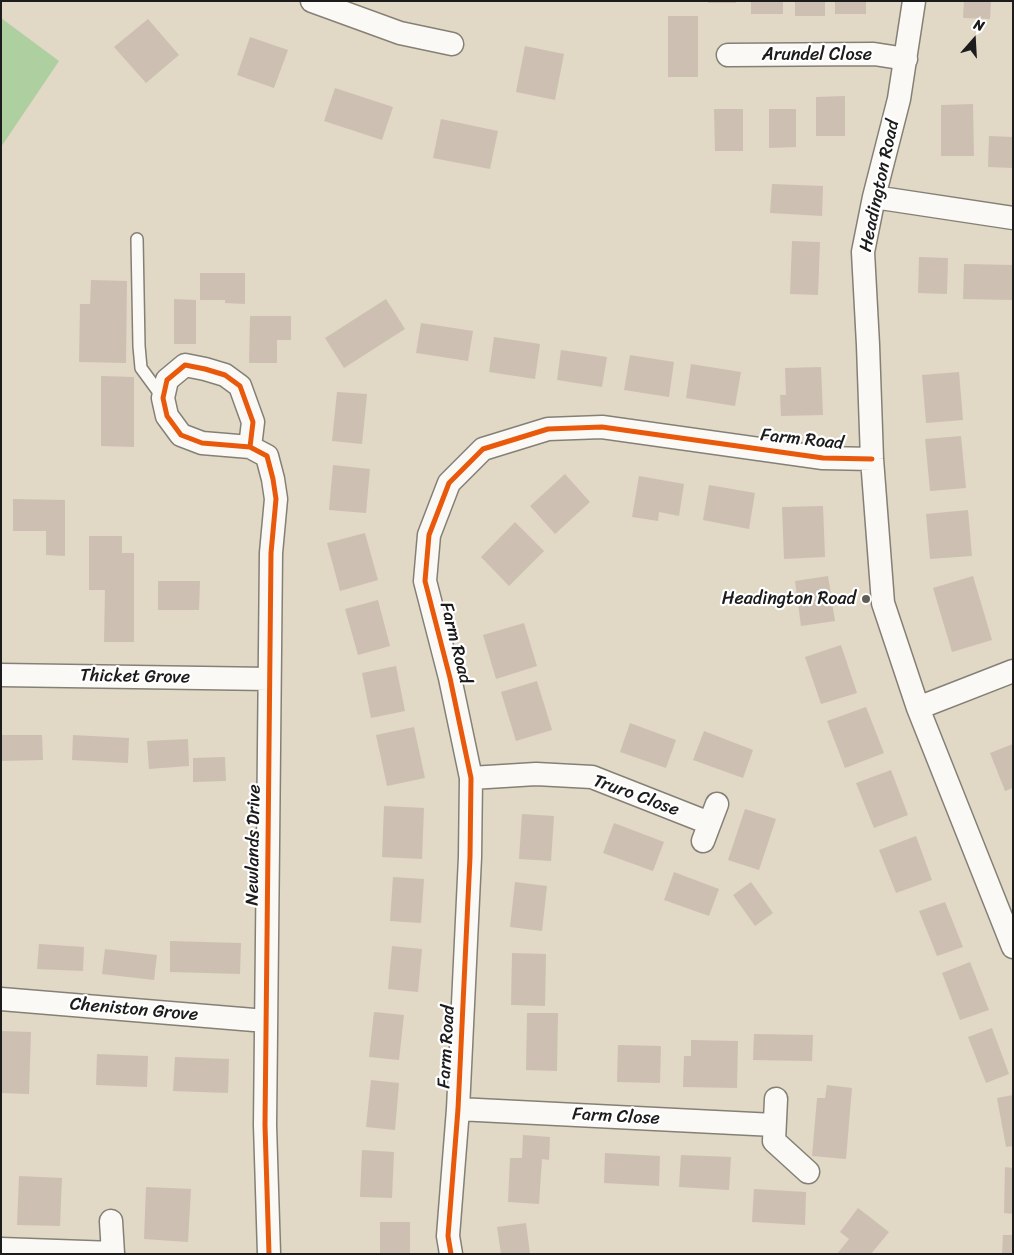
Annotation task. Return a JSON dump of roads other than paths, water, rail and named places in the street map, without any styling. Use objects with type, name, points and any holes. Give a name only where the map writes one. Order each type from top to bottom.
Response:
[{"type":"street","points":[[312,1],[400,33],[452,44]]},
{"type":"street","name":"Headington Road","points":[[914,1],[900,99],[874,197],[863,252],[872,459],[883,603],[918,708],[1013,947]]},
{"type":"street","name":"Arundel Close","points":[[728,56],[874,54],[906,58]]},
{"type":"street","points":[[874,197],[1013,218]]},
{"type":"street","points":[[185,366],[225,375],[240,386],[253,422],[250,447],[202,443],[180,435],[167,416],[163,398],[168,380],[185,366]]},
{"type":"street","name":"Farm Road","points":[[451,1254],[448,1236],[458,1109],[470,857],[471,778],[450,678],[425,581],[429,535],[449,483],[483,449],[548,429],[602,427],[824,458],[872,459]]},
{"type":"street","name":"Newlands Drive","points":[[250,447],[267,456],[276,499],[270,553],[265,1124],[269,1254]]},
{"type":"street","points":[[918,708],[1013,672]]},
{"type":"street","name":"Thicket Grove","points":[[1,675],[270,678]]},
{"type":"street","name":"Truro Close","points":[[471,778],[536,774],[592,777],[709,823]]},
{"type":"street","name":"Cheniston Grove","points":[[1,999],[266,1021]]},
{"type":"street","points":[[776,1099],[774,1141],[808,1172]]},
{"type":"street","name":"Farm Close","points":[[458,1109],[774,1125]]},
{"type":"street","points":[[1,1248],[113,1253],[111,1221]]},
{"type":"lane","points":[[138,239],[141,368],[163,398]]},
{"type":"place","name":"Headington Road","points":[[866,599]]}]
